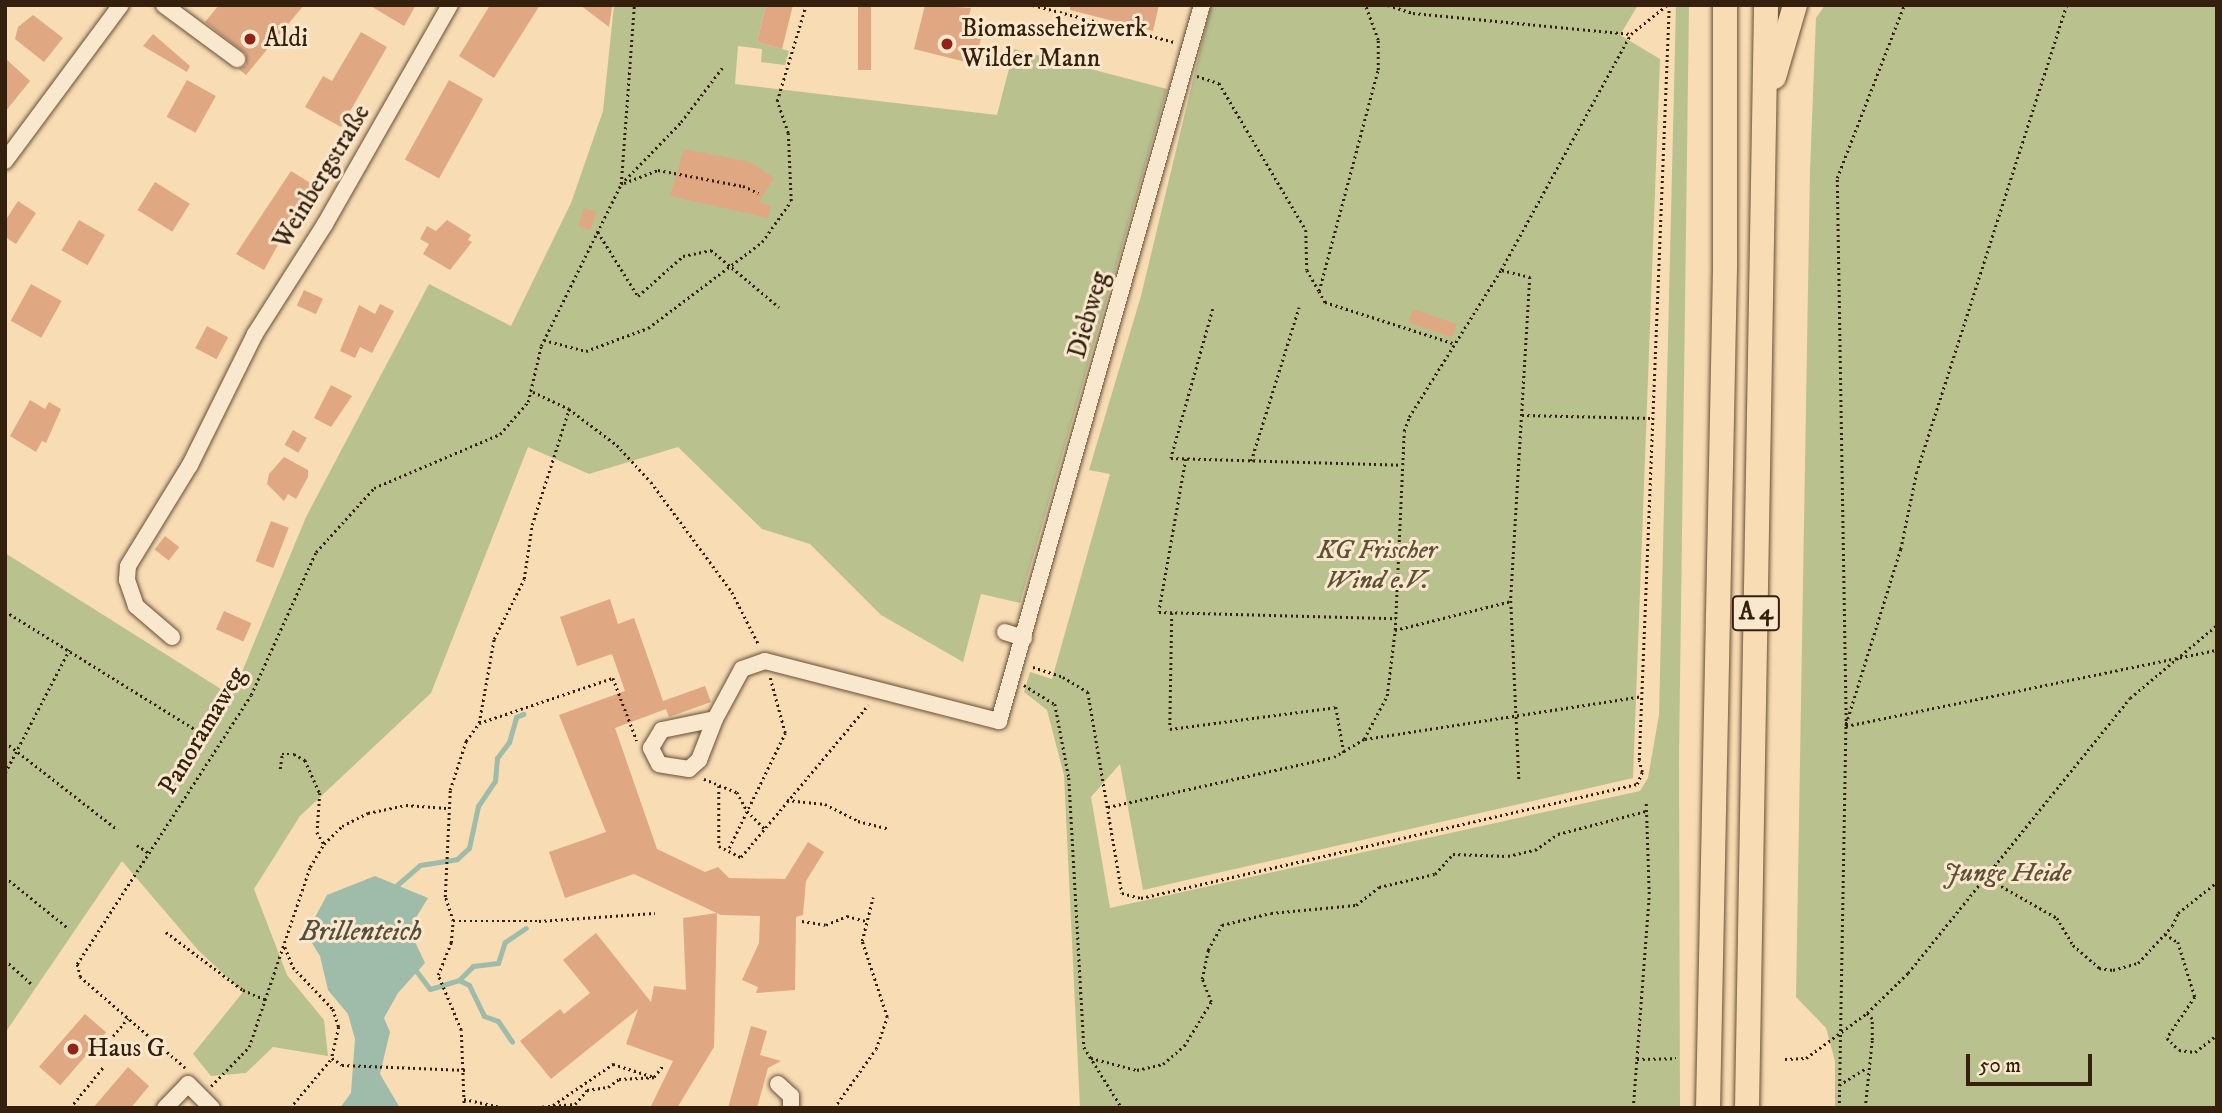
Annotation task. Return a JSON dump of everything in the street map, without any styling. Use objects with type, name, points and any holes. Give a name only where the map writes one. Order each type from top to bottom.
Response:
[{"type":"highway","points":[[1710,5],[1724,91]]},
{"type":"highway","name":"A 4","points":[[1709,1108],[1725,266],[1725,5]]},
{"type":"highway","name":"A 4","points":[[1746,1108],[1766,5]]},
{"type":"highway","points":[[1764,119],[1795,5]]},
{"type":"street","points":[[5,161],[10,141],[121,5]]},
{"type":"street","points":[[164,5],[237,59]]},
{"type":"street","name":"Weinbergstraße","points":[[172,637],[136,606],[127,580],[128,566],[190,466],[235,373],[325,224],[450,5]]},
{"type":"street","name":"Diebweg","points":[[878,692],[999,722],[1202,5]]},
{"type":"street","points":[[1005,632],[1024,638]]},
{"type":"street","points":[[715,719],[663,730],[651,748],[659,764],[689,769],[699,760],[715,719],[742,669],[765,661],[878,692]]},
{"type":"street","points":[[165,1108],[188,1084],[212,1108]]},
{"type":"street","points":[[778,1084],[791,1096],[791,1108]]},
{"type":"path","points":[[621,184],[634,5]]},
{"type":"path","points":[[544,340],[586,351],[648,328],[762,242],[791,201],[788,133],[777,101],[806,5]]},
{"type":"path","points":[[1033,5],[1191,46]]},
{"type":"path","points":[[1318,291],[1378,70],[1378,40],[1365,5]]},
{"type":"path","points":[[1388,5],[1413,13],[1631,34]]},
{"type":"path","points":[[1364,739],[1387,696],[1396,618],[1402,465],[1409,417],[1501,270],[1631,34],[1668,5]]},
{"type":"path","points":[[1014,674],[1063,677],[1088,692],[1122,893],[1141,898],[1626,790],[1637,784],[1642,772],[1642,696],[1668,5]]},
{"type":"path","points":[[1839,1108],[1846,726],[1837,178],[1904,5]]},
{"type":"path","points":[[1846,726],[1900,550],[1917,472],[2067,5]]},
{"type":"path","points":[[722,68],[681,122],[621,184],[544,340],[533,391],[569,409],[617,445],[688,527],[732,592],[765,661],[785,733],[729,848]]},
{"type":"path","points":[[1183,72],[1219,83],[1306,230],[1307,270],[1325,302],[1454,344]]},
{"type":"path","points":[[621,184],[658,170],[743,186],[759,193]]},
{"type":"path","points":[[598,232],[638,296],[683,256],[711,250],[779,306]]},
{"type":"path","points":[[1501,270],[1530,277],[1511,601],[1519,780]]},
{"type":"path","points":[[1251,461],[1299,307]]},
{"type":"path","points":[[1213,309],[1171,458],[1402,465]]},
{"type":"path","name":"Panoramaweg","points":[[181,1091],[174,1084],[187,1069],[80,977],[77,964],[251,695],[308,565],[331,533],[374,488],[500,434],[533,391]]},
{"type":"path","points":[[464,1108],[466,1070],[461,1030],[438,975],[451,943],[453,921],[445,897],[448,808],[456,768],[479,723],[494,639],[524,579],[532,525],[569,409]]},
{"type":"path","points":[[1522,415],[1653,418]]},
{"type":"path","points":[[1186,459],[1159,612],[1396,618]]},
{"type":"path","points":[[1395,630],[1511,601]]},
{"type":"path","points":[[5,611],[201,733]]},
{"type":"path","points":[[1172,612],[1170,729],[1336,707],[1344,753]]},
{"type":"path","points":[[1785,1059],[1806,1058],[1867,1013],[1909,973],[2130,698],[2217,625]]},
{"type":"path","points":[[5,773],[69,650]]},
{"type":"path","points":[[1846,726],[2217,650]]},
{"type":"path","points":[[1014,674],[1055,704],[1069,778],[1084,1047],[1122,1108]]},
{"type":"path","points":[[479,723],[613,678],[635,740],[651,748]]},
{"type":"path","points":[[719,786],[719,846],[729,848],[741,856],[878,692]]},
{"type":"path","points":[[1108,807],[1344,753],[1364,739],[1642,696]]},
{"type":"path","points":[[5,742],[118,830]]},
{"type":"path","points":[[280,769],[282,754],[294,754],[305,760],[320,793],[317,832],[324,844]]},
{"type":"path","points":[[689,769],[719,786],[737,792],[747,811],[765,828]]},
{"type":"path","points":[[787,800],[825,804],[858,821],[889,829]]},
{"type":"path","points":[[1633,1108],[1650,894],[1646,803]]},
{"type":"path","points":[[201,1095],[249,1047],[310,867],[324,844],[342,826],[368,813],[406,805],[448,808]]},
{"type":"path","points":[[1091,1058],[1137,1070],[1163,1064],[1184,1046],[1211,1002],[1202,979],[1208,950],[1222,925],[1271,913],[1356,905],[1378,887],[1435,874],[1453,853],[1508,856],[1535,850],[1558,834],[1647,811]]},
{"type":"path","points":[[137,845],[149,853]]},
{"type":"path","points":[[5,877],[68,928]]},
{"type":"path","points":[[1986,877],[2057,918],[2073,945],[2099,968],[2113,970],[2138,962],[2165,934],[2178,913],[2217,882]]},
{"type":"path","points":[[834,1108],[876,1049],[887,1017],[862,941],[873,897]]},
{"type":"path","points":[[453,921],[539,921],[655,913]]},
{"type":"path","points":[[802,921],[826,925],[847,916],[866,921]]},
{"type":"path","points":[[166,932],[243,990],[267,1000]]},
{"type":"path","points":[[2165,934],[2178,942],[2195,996],[2167,1038],[2179,1050],[2195,1052],[2217,1035]]},
{"type":"path","points":[[285,947],[293,967],[333,1009],[338,1027],[332,1058],[290,1108]]},
{"type":"path","points":[[5,960],[33,985]]},
{"type":"path","points":[[1865,1108],[1866,1068],[1872,1040],[1872,1019],[1867,1013]]},
{"type":"path","points":[[114,1036],[128,1018]]},
{"type":"path","points":[[332,1058],[342,1065],[466,1070]]},
{"type":"path","points":[[1637,1059],[1676,1058]]},
{"type":"path","points":[[551,1105],[613,1063],[654,1077]]},
{"type":"path","points":[[526,1108],[575,1104],[587,1090],[608,1087],[620,1079],[654,1077],[664,1064]]},
{"type":"path","points":[[71,1108],[104,1066]]},
{"type":"path","points":[[1839,1085],[1866,1068]]},
{"type":"path","points":[[582,1084],[587,1090]]},
{"type":"path","points":[[464,1099],[505,1108]]},
{"type":"green space","points":[[614,5],[766,5],[757,42],[789,51],[785,65],[761,62],[762,49],[738,46],[735,84],[997,115],[1014,49],[1167,89],[1020,603],[981,594],[963,662],[881,615],[810,544],[762,529],[678,447],[589,474],[528,447],[431,693],[300,816],[254,889],[287,975],[324,1020],[328,1056],[273,1047],[246,1073],[211,1076],[193,1054],[243,992],[198,950],[122,861],[5,1033],[5,553],[232,696],[306,517],[429,284],[511,326],[571,203],[603,111]]},
{"type":"green space","name":"KG Frischer Wind e.V.","points":[[1211,5],[1638,5],[1620,35],[1660,59],[1633,778],[1143,890],[1120,764],[1091,797],[1110,908],[1640,791],[1648,778],[1659,715],[1676,5],[1689,5],[1679,758],[1680,1108],[1080,1108],[1064,775],[1047,710],[1024,692],[1030,672],[1052,679],[1110,474],[1089,470],[1141,296]]},
{"type":"green space","name":"Junge Heide","points":[[1825,5],[2217,5],[2217,1108],[1835,1108],[1835,1061],[1826,1028],[1796,997],[1810,170],[1816,18]]},
{"type":"water","name":"Brillenteich","points":[[375,876],[428,898],[409,929],[425,963],[398,993],[384,1018],[390,1032],[380,1074],[400,1108],[340,1108],[351,1093],[355,1039],[348,1014],[328,990],[320,956],[312,943],[313,921],[327,895]]},
{"type":"building","name":"Aldi","points":[[219,5],[304,5],[246,75],[239,69],[246,65],[246,54],[205,22]]},
{"type":"building","points":[[369,5],[416,5],[404,26]]},
{"type":"building","points":[[490,5],[540,5],[494,78],[459,56]]},
{"type":"building","points":[[580,5],[612,7],[609,27]]},
{"type":"building","points":[[766,5],[793,5],[782,49],[757,42]]},
{"type":"building","points":[[858,5],[871,5],[871,70],[858,70]]},
{"type":"building","name":"Biomasseheizwerk Wilder Mann","points":[[925,5],[971,8],[964,35],[981,39],[974,64],[914,49]]},
{"type":"building","points":[[1070,5],[1159,5],[1153,31],[1070,10]]},
{"type":"building","points":[[33,15],[63,38],[44,62],[15,39],[18,27]]},
{"type":"building","points":[[361,32],[387,47],[341,127],[305,107],[323,76],[332,81]]},
{"type":"building","points":[[153,34],[190,66],[187,72],[143,46]]},
{"type":"building","points":[[5,58],[30,81],[5,112]]},
{"type":"building","points":[[187,80],[216,96],[196,133],[167,117]]},
{"type":"building","points":[[449,80],[483,99],[439,178],[405,160]]},
{"type":"building","points":[[684,149],[750,162],[774,178],[759,202],[771,206],[768,218],[670,196]]},
{"type":"building","points":[[291,171],[312,184],[264,270],[236,254]]},
{"type":"building","points":[[155,182],[190,204],[172,232],[138,210]]},
{"type":"building","points":[[18,201],[36,213],[16,244],[5,237],[5,221]]},
{"type":"building","points":[[584,208],[596,212],[590,230],[578,226]]},
{"type":"building","points":[[79,220],[105,235],[87,265],[62,250]]},
{"type":"building","points":[[447,220],[471,235],[468,240],[472,242],[450,270],[423,254],[429,244],[420,239],[427,226],[436,231]]},
{"type":"building","points":[[31,284],[62,301],[41,338],[11,321]]},
{"type":"building","points":[[304,290],[323,299],[316,314],[297,305]]},
{"type":"building","points":[[380,304],[394,311],[372,353],[360,347],[355,358],[340,351],[359,305],[375,314]]},
{"type":"building","points":[[1413,309],[1456,324],[1452,337],[1408,322]]},
{"type":"building","points":[[207,326],[228,337],[216,359],[195,348]]},
{"type":"building","points":[[331,385],[352,396],[331,427],[314,418]]},
{"type":"building","points":[[30,400],[45,409],[49,402],[61,409],[46,443],[42,441],[36,452],[10,436]]},
{"type":"building","points":[[293,430],[307,438],[298,453],[284,445]]},
{"type":"building","points":[[284,457],[308,470],[308,477],[296,499],[288,494],[284,501],[267,484],[269,474]]},
{"type":"building","points":[[271,521],[289,528],[273,568],[256,561]]},
{"type":"building","points":[[165,536],[179,547],[169,560],[155,549]]},
{"type":"building","points":[[610,599],[618,624],[634,618],[663,701],[705,686],[711,702],[669,717],[666,709],[615,728],[657,849],[705,872],[718,867],[729,878],[785,879],[808,842],[824,852],[806,881],[803,915],[796,917],[795,990],[756,993],[758,987],[742,980],[759,943],[760,916],[721,915],[634,874],[565,898],[549,852],[606,832],[559,715],[625,691],[612,654],[577,666],[560,617]]},
{"type":"building","points":[[224,611],[251,623],[243,641],[216,629]]},
{"type":"building","points":[[717,913],[714,1047],[677,1108],[650,1108],[673,1061],[626,1044],[638,1009],[551,1079],[520,1041],[560,1009],[564,1014],[590,993],[563,960],[596,933],[651,1002],[654,986],[686,990],[683,918]]},
{"type":"building","name":"Haus G","points":[[85,1014],[106,1032],[60,1085],[39,1067]]},
{"type":"building","points":[[751,1026],[767,1031],[760,1055],[781,1061],[768,1068],[757,1108],[728,1108]]},
{"type":"building","points":[[128,1067],[149,1086],[131,1108],[93,1108]]},
{"type":"waterway","points":[[397,885],[420,865],[457,859],[469,848],[478,806],[495,781],[497,758],[509,742],[516,717],[523,714]]},
{"type":"waterway","points":[[459,980],[473,966],[498,963],[505,942],[526,928]]},
{"type":"waterway","points":[[417,972],[430,989],[459,980],[469,985],[484,1016],[498,1021],[512,1042]]},
{"type":"place","name":"Aldi","points":[[250,39]]},
{"type":"place","name":"Biomasseheizwerk Wilder Mann","points":[[947,44]]},
{"type":"place","name":"Haus G","points":[[73,1049]]}]
